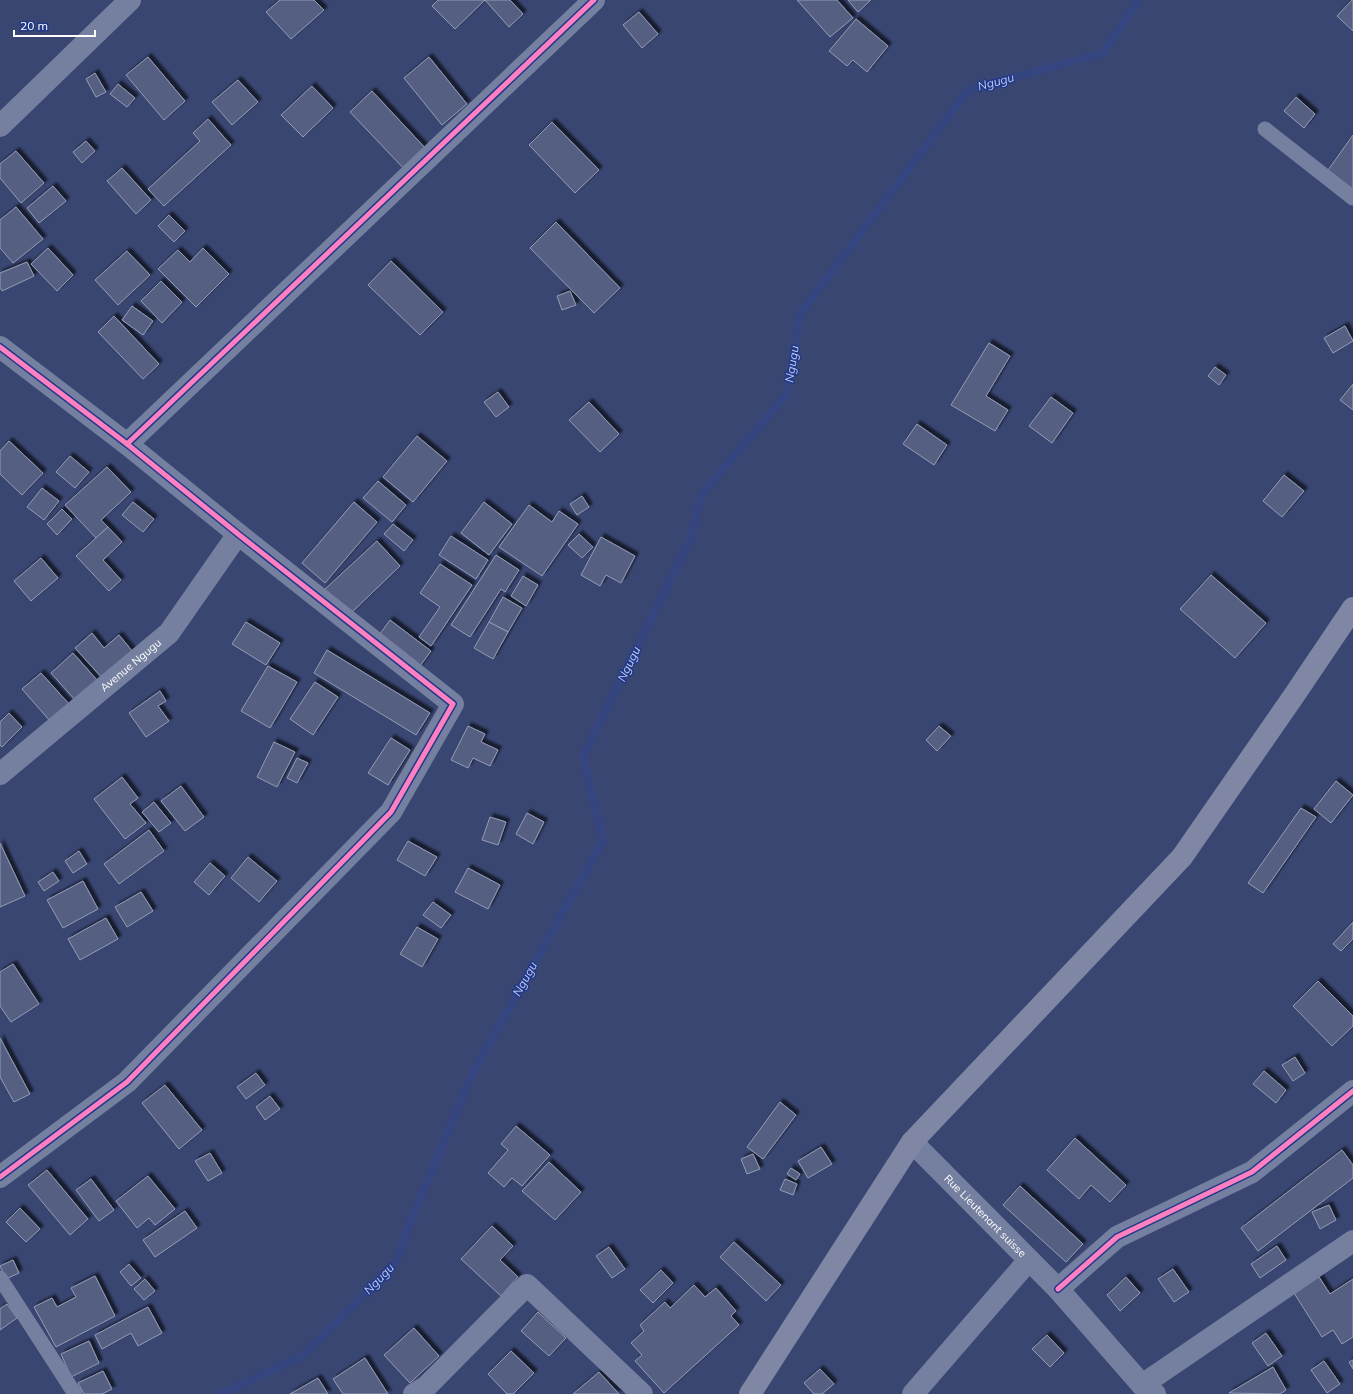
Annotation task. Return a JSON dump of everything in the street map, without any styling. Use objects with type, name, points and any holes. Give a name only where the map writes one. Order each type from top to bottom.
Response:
[{"type":"main road","points":[[750,1394],[912,1142],[1182,857],[1353,608]]},
{"type":"street","points":[[0,126],[130,0]]},
{"type":"street","points":[[127,444],[594,0]]},
{"type":"street","points":[[0,1177],[127,1082],[391,812],[453,704],[127,444],[1,351]]},
{"type":"street","name":"Avenue Ngugu","points":[[0,774],[170,633],[238,534]]},
{"type":"street","points":[[1058,1289],[1117,1237],[1252,1172],[1353,1091]]},
{"type":"street","name":"Rue Lieutenant suisse","points":[[912,1142],[1058,1289],[1149,1389]]},
{"type":"street","points":[[1149,1389],[1353,1240]]},
{"type":"street","points":[[913,1394],[1029,1260]]},
{"type":"street","points":[[414,1394],[427,1386],[527,1285],[642,1394]]},
{"type":"lane","points":[[1266,129],[1353,198]]},
{"type":"lane","points":[[0,1278],[75,1394]]},
{"type":"building","points":[[280,0],[314,0],[324,10],[291,39],[266,12]]},
{"type":"building","points":[[438,0],[485,0],[455,29],[432,6]]},
{"type":"building","points":[[485,0],[510,0],[523,14],[509,27]]},
{"type":"building","points":[[797,0],[837,0],[853,18],[830,37]]},
{"type":"building","points":[[848,0],[871,0],[858,12]]},
{"type":"building","points":[[1353,0],[1353,31],[1337,16]]},
{"type":"building","points":[[639,12],[658,34],[642,48],[623,25]]},
{"type":"building","points":[[856,19],[888,46],[867,72],[853,60],[847,66],[829,51]]},
{"type":"building","points":[[148,57],[185,101],[164,120],[126,75]]},
{"type":"building","points":[[429,57],[467,104],[442,125],[404,78]]},
{"type":"building","points":[[95,73],[106,92],[96,97],[86,79]]},
{"type":"building","points":[[238,80],[258,102],[232,125],[212,102]]},
{"type":"building","points":[[118,84],[135,98],[127,107],[110,94]]},
{"type":"building","points":[[312,86],[333,108],[303,137],[281,115]]},
{"type":"building","points":[[372,91],[428,151],[407,172],[350,112]]},
{"type":"building","points":[[1296,97],[1315,114],[1304,128],[1284,111]]},
{"type":"building","points":[[208,119],[231,145],[164,206],[148,189],[200,141],[193,133]]},
{"type":"building","points":[[552,122],[599,170],[575,193],[529,145]]},
{"type":"building","points":[[1353,135],[1353,190],[1326,173]]},
{"type":"building","points":[[86,141],[95,151],[82,163],[73,152]]},
{"type":"building","points":[[16,151],[44,183],[21,203],[0,178],[0,164]]},
{"type":"building","points":[[122,168],[151,200],[136,214],[107,181]]},
{"type":"building","points":[[53,186],[66,201],[39,223],[27,208]]},
{"type":"building","points":[[16,207],[43,239],[13,263],[0,248],[0,220]]},
{"type":"building","points":[[169,215],[185,231],[174,242],[158,226]]},
{"type":"building","points":[[556,222],[620,288],[594,313],[530,248]]},
{"type":"building","points":[[48,248],[73,275],[57,291],[31,264]]},
{"type":"building","points":[[203,248],[229,274],[196,307],[158,269],[178,250],[190,262]]},
{"type":"building","points":[[127,251],[150,275],[118,305],[95,280]]},
{"type":"building","points":[[391,261],[443,312],[420,335],[368,285]]},
{"type":"building","points":[[27,262],[34,276],[2,291],[0,287],[0,273]]},
{"type":"building","points":[[161,281],[182,302],[162,323],[141,301]]},
{"type":"building","points":[[570,291],[576,305],[562,310],[557,296]]},
{"type":"building","points":[[132,306],[153,321],[143,335],[122,320]]},
{"type":"building","points":[[114,316],[159,364],[143,379],[98,332]]},
{"type":"building","points":[[1345,326],[1353,341],[1333,353],[1324,338]]},
{"type":"building","points":[[989,343],[1010,356],[986,396],[1008,410],[995,431],[951,405]]},
{"type":"building","points":[[1215,367],[1226,375],[1219,385],[1208,376]]},
{"type":"building","points":[[1353,384],[1353,410],[1340,400]]},
{"type":"building","points":[[498,392],[509,407],[496,417],[484,402]]},
{"type":"building","points":[[1051,397],[1073,413],[1052,443],[1029,426]]},
{"type":"building","points":[[589,402],[619,434],[600,452],[569,420]]},
{"type":"building","points":[[917,424],[947,445],[934,465],[903,444]]},
{"type":"building","points":[[417,436],[447,461],[413,502],[383,477]]},
{"type":"building","points":[[9,441],[43,473],[22,495],[0,474],[0,451]]},
{"type":"building","points":[[70,456],[89,472],[75,488],[56,472]]},
{"type":"building","points":[[107,467],[131,492],[101,520],[108,527],[96,538],[65,505]]},
{"type":"building","points":[[1284,475],[1304,491],[1282,517],[1263,501]]},
{"type":"building","points":[[378,481],[406,505],[392,522],[363,498]]},
{"type":"building","points":[[42,488],[59,501],[44,520],[27,507]]},
{"type":"building","points":[[582,496],[589,507],[577,515],[570,504]]},
{"type":"building","points":[[133,502],[154,519],[143,532],[122,515]]},
{"type":"building","points":[[354,502],[377,522],[325,583],[302,563]]},
{"type":"building","points":[[484,502],[512,524],[489,555],[461,533]]},
{"type":"building","points":[[529,505],[552,522],[559,511],[578,524],[542,576],[499,547]]},
{"type":"building","points":[[62,509],[72,519],[57,535],[47,524]]},
{"type":"building","points":[[393,524],[413,540],[404,551],[384,534]]},
{"type":"building","points":[[108,527],[122,542],[103,560],[121,580],[109,591],[76,556]]},
{"type":"building","points":[[579,534],[593,547],[582,558],[568,545]]},
{"type":"building","points":[[451,536],[488,560],[476,579],[439,555]]},
{"type":"building","points":[[601,537],[635,556],[621,583],[606,575],[600,586],[581,575]]},
{"type":"building","points":[[377,541],[400,566],[348,616],[324,590]]},
{"type":"building","points":[[496,555],[519,570],[505,592],[501,589],[470,637],[451,625]]},
{"type":"building","points":[[41,558],[58,578],[31,601],[14,581]]},
{"type":"building","points":[[440,564],[472,585],[431,646],[419,637],[440,607],[420,593]]},
{"type":"building","points":[[1211,575],[1266,623],[1235,658],[1180,609]]},
{"type":"building","points":[[523,576],[538,585],[526,606],[511,596]]},
{"type":"building","points":[[503,597],[522,608],[508,632],[489,622]]},
{"type":"building","points":[[390,620],[431,651],[417,670],[377,638]]},
{"type":"building","points":[[246,622],[280,643],[266,665],[232,644]]},
{"type":"building","points":[[489,622],[508,632],[493,659],[474,648]]},
{"type":"building","points":[[92,633],[104,648],[119,635],[133,652],[103,679],[75,648]]},
{"type":"building","points":[[327,650],[430,713],[416,735],[314,673]]},
{"type":"building","points":[[73,653],[97,680],[75,700],[51,673]]},
{"type":"building","points":[[268,666],[297,682],[270,728],[241,711]]},
{"type":"building","points":[[41,673],[69,704],[50,721],[22,689]]},
{"type":"building","points":[[315,682],[338,697],[313,735],[290,719]]},
{"type":"building","points":[[160,691],[166,701],[158,706],[169,721],[146,737],[129,713]]},
{"type":"building","points":[[9,713],[22,727],[2,747],[0,745],[0,722]]},
{"type":"building","points":[[468,726],[485,734],[481,742],[498,750],[490,766],[473,758],[468,768],[451,760]]},
{"type":"building","points":[[939,726],[951,736],[937,751],[926,740]]},
{"type":"building","points":[[391,738],[410,750],[388,785],[368,773]]},
{"type":"building","points":[[274,742],[295,752],[277,787],[257,777]]},
{"type":"building","points":[[297,758],[308,763],[297,783],[287,778]]},
{"type":"building","points":[[122,777],[138,798],[130,804],[146,823],[125,839],[94,799]]},
{"type":"building","points":[[1336,781],[1353,795],[1331,823],[1314,809]]},
{"type":"building","points":[[181,786],[204,817],[185,831],[161,801]]},
{"type":"building","points":[[154,802],[171,823],[159,832],[142,812]]},
{"type":"building","points":[[1301,808],[1316,817],[1263,893],[1248,883]]},
{"type":"building","points":[[527,813],[544,822],[533,844],[516,834]]},
{"type":"building","points":[[490,817],[506,822],[498,845],[482,840]]},
{"type":"building","points":[[149,830],[164,851],[119,884],[104,864]]},
{"type":"building","points":[[408,841],[437,857],[425,876],[397,860]]},
{"type":"building","points":[[0,843],[25,896],[0,907]]},
{"type":"building","points":[[79,851],[87,864],[73,873],[65,861]]},
{"type":"building","points":[[248,857],[277,881],[259,902],[231,878]]},
{"type":"building","points":[[210,863],[225,876],[209,895],[194,882]]},
{"type":"building","points":[[468,868],[500,885],[488,909],[455,892]]},
{"type":"building","points":[[53,872],[59,881],[44,891],[38,882]]},
{"type":"building","points":[[83,881],[98,909],[63,928],[47,900]]},
{"type":"building","points":[[141,892],[153,911],[127,927],[115,907]]},
{"type":"building","points":[[433,902],[451,915],[441,928],[423,915]]},
{"type":"building","points":[[106,918],[118,939],[80,960],[68,939]]},
{"type":"building","points":[[1353,922],[1353,939],[1341,951],[1333,944]]},
{"type":"building","points":[[417,927],[438,939],[422,967],[400,954]]},
{"type":"building","points":[[13,964],[39,1004],[11,1022],[0,1006],[0,972]]},
{"type":"building","points":[[1318,981],[1353,1016],[1353,1026],[1332,1046],[1293,1006]]},
{"type":"building","points":[[0,1038],[30,1094],[14,1102],[0,1077]]},
{"type":"building","points":[[1295,1057],[1305,1073],[1293,1081],[1282,1065]]},
{"type":"building","points":[[1264,1071],[1286,1090],[1276,1103],[1253,1084]]},
{"type":"building","points":[[256,1073],[265,1085],[246,1099],[237,1087]]},
{"type":"building","points":[[165,1085],[202,1130],[179,1149],[142,1103]]},
{"type":"building","points":[[270,1096],[280,1109],[265,1120],[256,1107]]},
{"type":"building","points":[[780,1102],[796,1115],[763,1159],[747,1147]]},
{"type":"building","points":[[516,1126],[550,1155],[522,1186],[512,1178],[504,1187],[488,1173],[508,1150],[501,1144]]},
{"type":"building","points":[[1075,1138],[1126,1185],[1110,1202],[1091,1185],[1079,1199],[1047,1170]]},
{"type":"building","points":[[821,1147],[832,1164],[808,1178],[798,1161]]},
{"type":"building","points":[[1342,1150],[1353,1165],[1353,1178],[1258,1251],[1241,1228]]},
{"type":"building","points":[[210,1153],[222,1173],[208,1181],[195,1161]]},
{"type":"building","points":[[753,1154],[760,1169],[747,1174],[741,1159]]},
{"type":"building","points":[[549,1162],[581,1192],[555,1220],[522,1191]]},
{"type":"building","points":[[791,1168],[800,1174],[796,1180],[787,1174]]},
{"type":"building","points":[[47,1170],[88,1219],[70,1235],[28,1185]]},
{"type":"building","points":[[148,1176],[175,1209],[155,1225],[149,1218],[137,1228],[116,1201]]},
{"type":"building","points":[[91,1179],[114,1210],[99,1221],[76,1190]]},
{"type":"building","points":[[785,1179],[797,1184],[793,1195],[780,1190]]},
{"type":"building","points":[[1020,1186],[1083,1244],[1066,1262],[1003,1205]]},
{"type":"building","points":[[1329,1205],[1336,1220],[1320,1229],[1312,1212]]},
{"type":"building","points":[[20,1208],[40,1229],[26,1242],[6,1222]]},
{"type":"building","points":[[185,1211],[197,1228],[155,1257],[143,1240]]},
{"type":"building","points":[[492,1226],[513,1246],[500,1260],[518,1277],[501,1296],[461,1259]]},
{"type":"building","points":[[734,1242],[781,1285],[766,1301],[720,1257]]},
{"type":"building","points":[[1277,1246],[1286,1260],[1260,1278],[1251,1264]]},
{"type":"building","points":[[609,1247],[625,1269],[612,1278],[596,1256]]},
{"type":"building","points":[[13,1260],[19,1273],[6,1279],[0,1266]]},
{"type":"building","points":[[129,1264],[141,1278],[131,1286],[120,1272]]},
{"type":"building","points":[[1173,1269],[1189,1292],[1174,1302],[1158,1279]]},
{"type":"building","points":[[661,1270],[673,1283],[653,1303],[640,1290]]},
{"type":"building","points":[[95,1276],[115,1316],[56,1347],[34,1307],[52,1298],[57,1307],[76,1297],[71,1288]]},
{"type":"building","points":[[1126,1277],[1140,1293],[1120,1311],[1107,1295]]},
{"type":"building","points":[[1319,1277],[1330,1294],[1353,1279],[1353,1337],[1342,1344],[1333,1330],[1322,1337],[1294,1293]]},
{"type":"building","points":[[145,1279],[155,1291],[144,1300],[134,1289]]},
{"type":"building","points":[[694,1285],[705,1297],[716,1288],[736,1311],[731,1316],[739,1325],[664,1393],[635,1361],[642,1355],[631,1343],[644,1331],[640,1325],[665,1302],[670,1308]]},
{"type":"building","points":[[7,1304],[17,1318],[0,1330],[0,1309]]},
{"type":"building","points":[[148,1307],[162,1333],[138,1346],[131,1333],[102,1349],[95,1335]]},
{"type":"building","points":[[538,1312],[566,1338],[549,1356],[521,1331]]},
{"type":"building","points":[[414,1328],[439,1356],[410,1383],[384,1355]]},
{"type":"building","points":[[1266,1333],[1282,1356],[1268,1366],[1252,1343]]},
{"type":"building","points":[[1047,1335],[1064,1353],[1050,1367],[1032,1349]]},
{"type":"building","points":[[89,1341],[99,1363],[71,1377],[61,1354]]},
{"type":"building","points":[[511,1351],[534,1373],[513,1394],[507,1394],[488,1374]]},
{"type":"building","points":[[365,1358],[388,1394],[343,1394],[333,1379]]},
{"type":"building","points":[[1353,1360],[1353,1369],[1349,1362]]},
{"type":"building","points":[[1324,1361],[1340,1384],[1327,1393],[1311,1370]]},
{"type":"building","points":[[1273,1367],[1286,1390],[1280,1394],[1229,1393]]},
{"type":"building","points":[[820,1369],[834,1384],[822,1394],[814,1394],[804,1383]]},
{"type":"building","points":[[103,1371],[112,1389],[102,1394],[84,1394],[78,1383]]},
{"type":"building","points":[[599,1372],[619,1394],[573,1394]]},
{"type":"building","points":[[318,1378],[328,1394],[290,1394]]},
{"type":"waterway","name":"Ngugu","points":[[221,1394],[302,1356],[395,1264],[412,1218],[473,1072],[603,841],[583,756],[691,538],[701,495],[787,394],[800,314],[968,90],[1103,53],[1138,0]]},
{"type":"cycle path","points":[[127,444],[594,0]]},
{"type":"cycle path","points":[[0,347],[127,444],[453,704],[391,812],[127,1082],[0,1177]]},
{"type":"cycle path","points":[[1058,1289],[1117,1237],[1252,1172],[1353,1091]]}]
